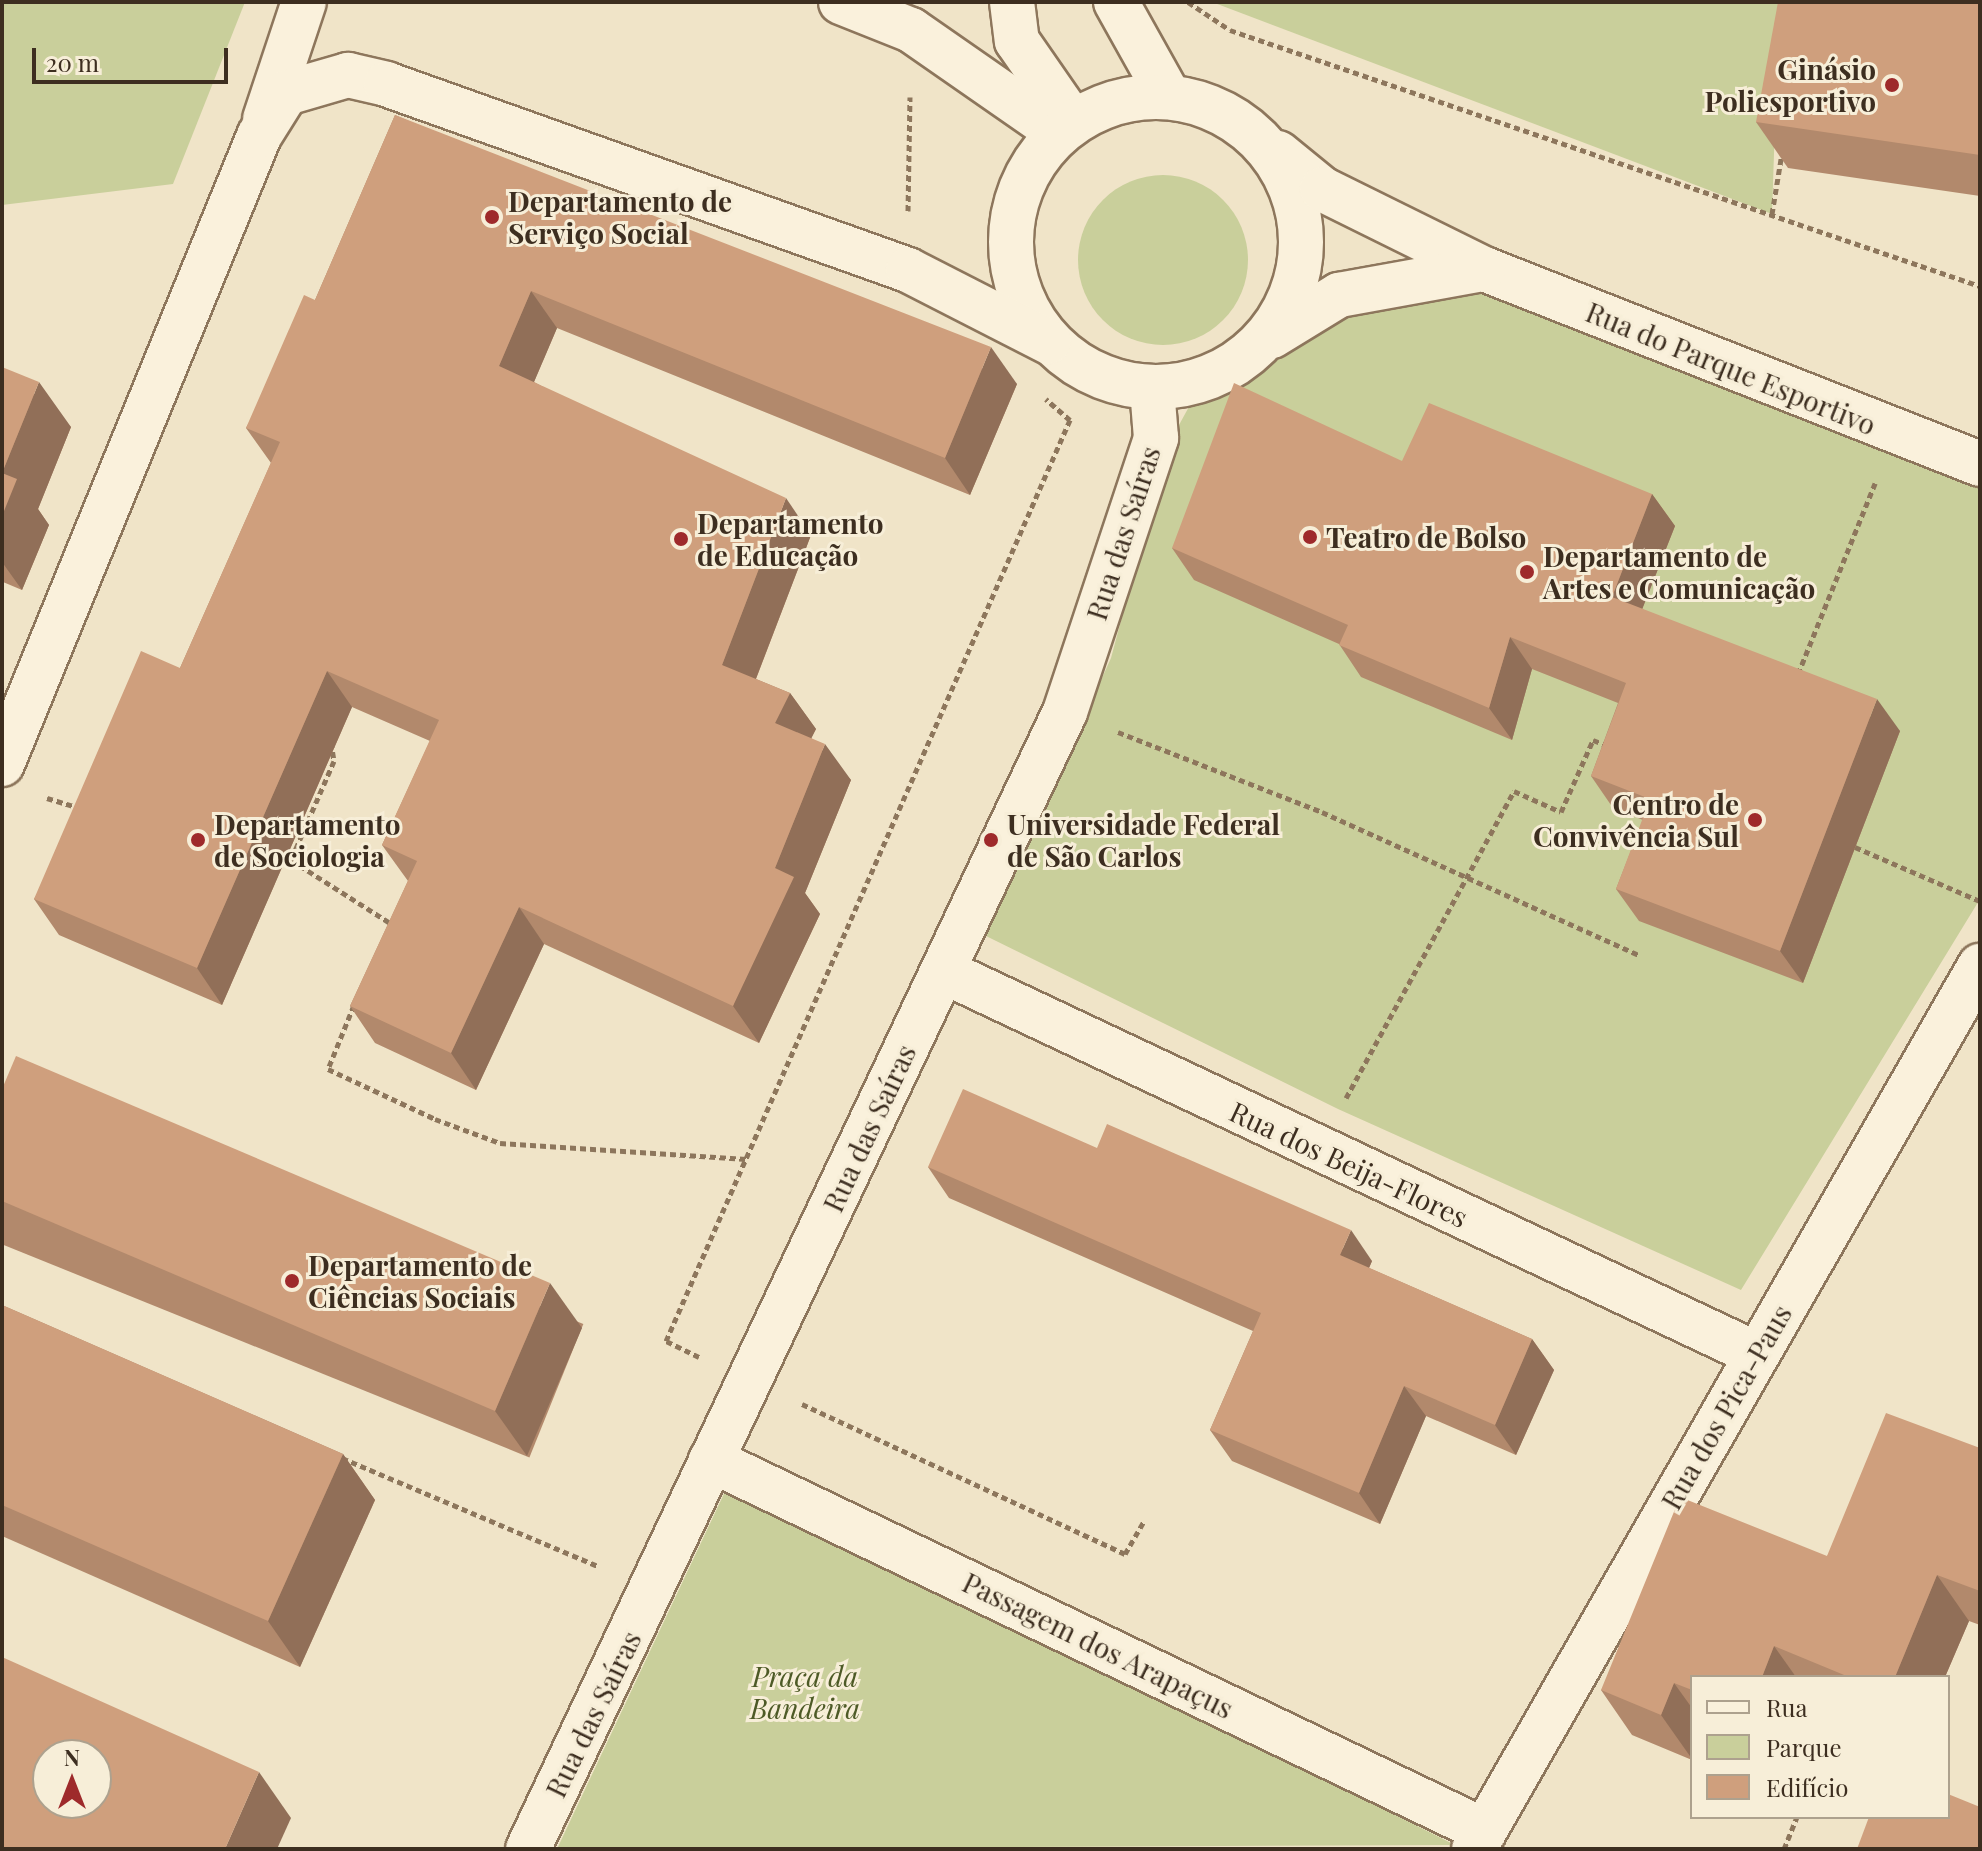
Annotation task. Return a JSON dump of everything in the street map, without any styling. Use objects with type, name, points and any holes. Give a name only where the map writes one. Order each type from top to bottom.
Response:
[{"type":"street","points":[[16,779],[259,136],[304,2]]},
{"type":"street","points":[[841,2],[911,30],[1066,128]]},
{"type":"street","points":[[1012,2],[1017,41],[1066,128]]},
{"type":"street","points":[[1049,342],[1027,310],[1010,235],[1017,197],[1066,128],[1118,102],[1169,97],[1116,2]]},
{"type":"street","points":[[259,136],[286,93],[348,75],[908,270],[1049,342],[1114,382],[1152,388],[1194,383],[1234,367],[1267,338],[1339,295],[1484,269]]},
{"type":"street","name":"Rua do Parque Esportivo","points":[[1169,97],[1229,116],[1322,189],[1484,269],[1980,464]]},
{"type":"street","points":[[1263,142],[1287,178],[1301,247],[1290,303],[1267,338]]},
{"type":"street","name":"Rua das Saíras","points":[[528,1849],[654,1590],[711,1460],[1065,712],[1156,438],[1152,388]]},
{"type":"street","name":"Rua dos Pica-Paus","points":[[1479,1840],[1980,966]]},
{"type":"street","name":"Rua dos Beija-Flores","points":[[943,971],[1756,1354]]},
{"type":"street","name":"Passagem dos Arapaçus","points":[[711,1460],[1479,1840]]},
{"type":"path","points":[[1188,2],[1230,30],[1980,286]]},
{"type":"path","points":[[908,270],[911,30]]},
{"type":"path","points":[[1772,214],[1785,138]]},
{"type":"path","points":[[1037,391],[1070,420],[666,1341],[1125,1554],[1145,1520]]},
{"type":"path","points":[[1791,690],[1895,433]]},
{"type":"path","points":[[1065,712],[1322,812],[1638,955]]},
{"type":"path","points":[[322,738],[336,744],[334,761],[291,860],[392,923],[387,933]]},
{"type":"path","points":[[1318,1149],[1514,791],[1561,812],[1593,740],[1620,750]]},
{"type":"path","points":[[16,779],[87,811]]},
{"type":"path","points":[[1855,847],[1980,901]]},
{"type":"path","points":[[357,996],[328,1069],[435,1119],[500,1143],[746,1159]]},
{"type":"path","points":[[333,1454],[654,1590]]},
{"type":"path","points":[[1784,1849],[1796,1819]]},
{"type":"green space","points":[[2,2],[245,2],[173,184],[2,205]]},
{"type":"green space","points":[[1212,2],[1779,2],[1772,214]]},
{"type":"green space","points":[[1163,175],[1196,181],[1223,200],[1242,227],[1248,260],[1242,293],[1223,320],[1196,339],[1163,345],[1130,339],[1103,320],[1084,293],[1078,260],[1084,227],[1103,200],[1130,181]]},
{"type":"green space","points":[[1457,276],[1980,475],[1980,899],[1741,1290],[1338,1109],[986,936],[1111,658],[1168,445],[1213,363],[1236,357],[1263,325]]},
{"type":"green space","name":"Praça da Bandeira","points":[[730,1481],[1455,1845],[557,1849]]},
{"type":"building","name":"Ginásio Poliesportivo","points":[[1778,2],[1980,2],[1980,155],[1756,122]]},
{"type":"building","points":[[395,115],[991,347],[945,458],[531,291],[499,366],[786,498],[722,665],[790,693],[775,723],[825,744],[775,868],[794,877],[733,1006],[519,907],[451,1053],[350,1006],[417,861],[382,845],[439,720],[327,671],[197,968],[34,899],[141,651],[180,668],[280,442],[246,428],[304,295],[315,300]]},
{"type":"building","points":[[2,367],[39,382],[2,473]]},
{"type":"building","points":[[1234,383],[1402,461],[1429,403],[1652,494],[1612,597],[1877,699],[1780,951],[1616,889],[1650,799],[1591,776],[1626,683],[1510,637],[1489,708],[1339,645],[1348,625],[1172,548]]},
{"type":"building","points":[[2,473],[17,479],[2,516]]},
{"type":"building","name":"Departamento de Ciências Sociais","points":[[16,1056],[550,1283],[495,1411],[2,1201],[2,1089]]},
{"type":"building","points":[[963,1089],[1097,1148],[1107,1124],[1351,1230],[1340,1255],[1532,1339],[1495,1425],[1404,1386],[1359,1493],[1210,1430],[1261,1313],[928,1167]]},
{"type":"building","points":[[2,1305],[343,1454],[268,1621],[2,1505]]},
{"type":"building","points":[[1886,1413],[1980,1448],[1980,1591],[1937,1575],[1896,1675],[1844,1675],[1774,1646],[1763,1675],[1690,1675],[1690,1689],[1674,1683],[1661,1715],[1601,1690],[1680,1497],[1827,1556]]},
{"type":"building","points":[[2,1657],[259,1772],[225,1849],[2,1849]]},
{"type":"building","points":[[1950,1795],[1980,1807],[1980,1849],[1857,1849],[1868,1819],[1950,1819]]},
{"type":"place","name":"Ginásio Poliesportivo","points":[[1892,85]]},
{"type":"place","name":"Departamento de Serviço Social","points":[[492,217]]},
{"type":"place","name":"Teatro de Bolso","points":[[1310,537]]},
{"type":"place","name":"Departamento de Educação","points":[[681,539]]},
{"type":"place","name":"Departamento de Artes e Comunicação","points":[[1527,572]]},
{"type":"place","name":"Centro de Convivência Sul","points":[[1755,820]]},
{"type":"place","name":"Departamento de Sociologia","points":[[198,840]]},
{"type":"place","name":"Universidade Federal de São Carlos","points":[[991,840]]},
{"type":"place","name":"Departamento de Ciências Sociais","points":[[292,1281]]}]
